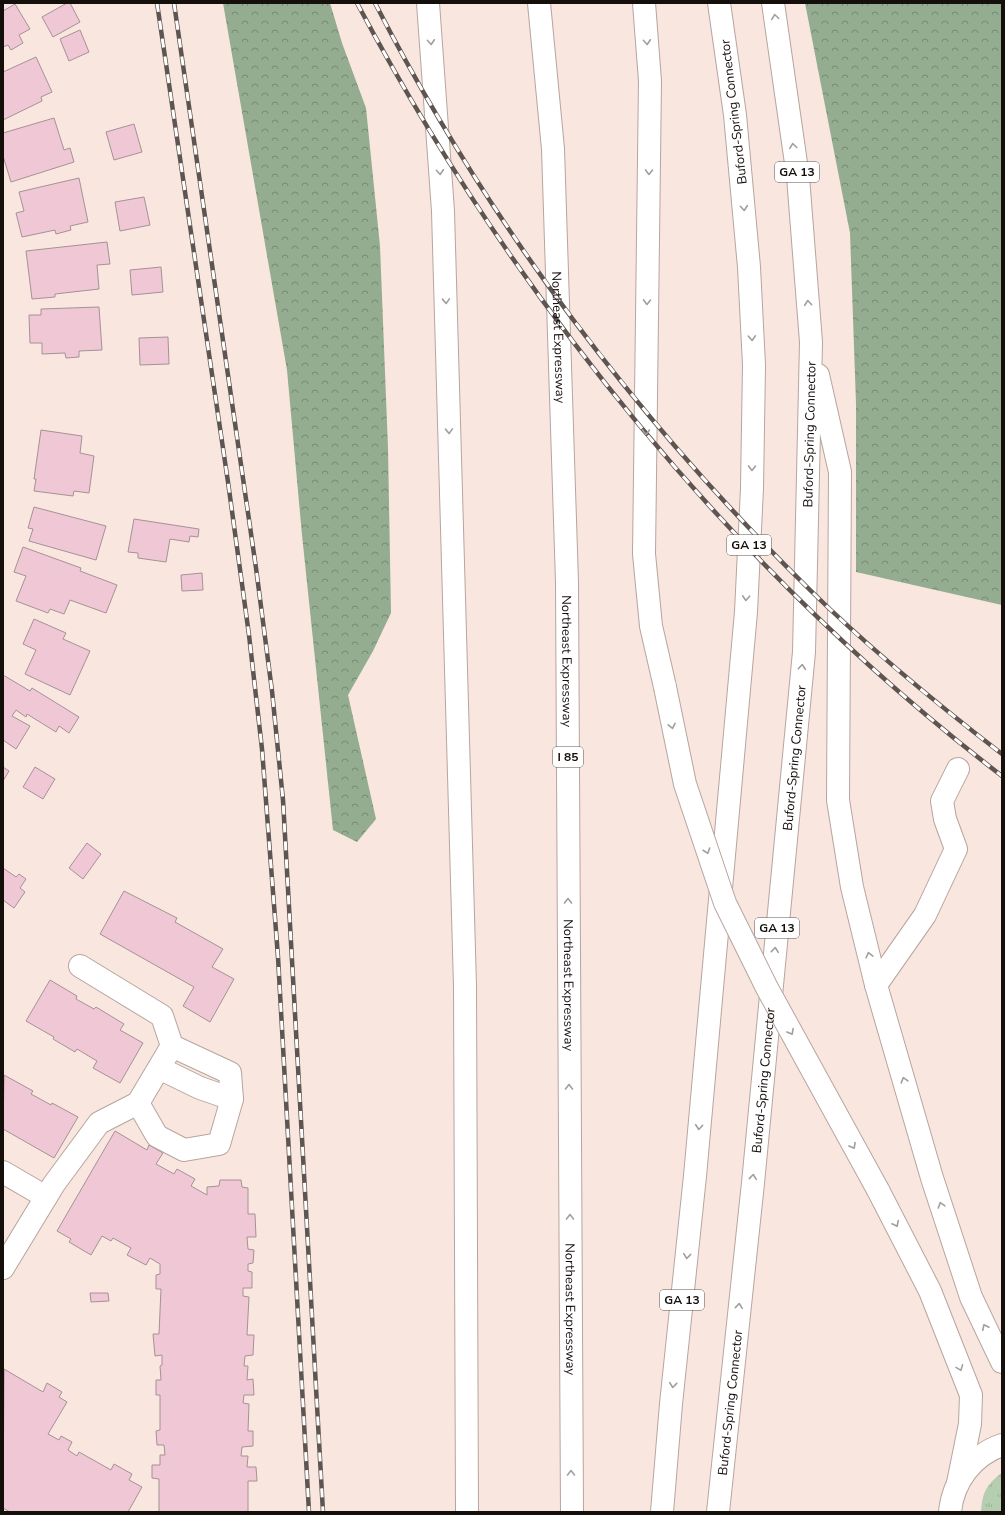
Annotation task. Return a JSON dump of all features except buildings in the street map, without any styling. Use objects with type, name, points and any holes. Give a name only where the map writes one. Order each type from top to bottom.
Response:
[{"type":"main road","points":[[428,3],[444,219],[465,978],[467,1512]]},
{"type":"main road","name":"Northeast Expressway","points":[[539,3],[553,149],[567,582],[572,1512]]},
{"type":"main road","points":[[644,3],[650,81],[644,554],[652,626],[684,784],[725,903],[767,988],[878,1190],[930,1291],[970,1395],[970,1424],[958,1483],[951,1502],[950,1512]]},
{"type":"main road","name":"Buford-Spring Connector","points":[[662,1512],[671,1404],[695,1176],[746,612],[752,488],[754,365],[749,268],[735,115],[719,3]]},
{"type":"main road","name":"Buford-Spring Connector","points":[[718,1512],[753,1183],[804,652],[811,342],[798,177],[773,3]]},
{"type":"main road","points":[[811,342],[840,472],[838,800],[852,888],[876,985],[932,1178],[971,1297],[1002,1362]]},
{"type":"main road","points":[[876,985],[925,915],[956,849],[945,818],[942,801],[958,769]]},
{"type":"main road","points":[[80,966],[162,1016],[172,1046],[230,1073],[232,1099],[219,1144],[184,1150],[157,1136],[138,1104]]},
{"type":"main road","points":[[3,1268],[46,1197],[99,1123],[138,1104],[172,1046]]},
{"type":"main road","points":[[159,1068],[200,1088],[232,1099]]},
{"type":"main road","points":[[3,1172],[46,1197]]},
{"type":"main road","points":[[958,1483],[970,1466],[983,1454],[1002,1444]]},
{"type":"green space","points":[[223,3],[330,3],[342,43],[366,108],[380,246],[388,448],[391,613],[373,651],[348,695],[376,819],[357,842],[333,830],[302,535],[287,370]]},
{"type":"green space","points":[[805,3],[1002,3],[1002,605],[856,572],[856,403],[850,233]]},
{"type":"green space","points":[[1000,1474],[1002,1474],[1002,1512],[981,1512],[982,1500],[988,1486]]},
{"type":"railway","points":[[157,3],[228,482],[249,635],[262,749],[278,957],[309,1512]]},
{"type":"railway","points":[[174,3],[256,568],[272,691],[283,800],[323,1512]]},
{"type":"railway","points":[[357,3],[419,114],[487,221],[560,325],[639,424],[722,520],[811,610],[904,696],[1002,776]]},
{"type":"railway","points":[[375,3],[419,84],[466,163],[516,239],[569,314],[625,387],[684,457],[746,525],[810,590],[904,675],[1002,754]]}]
